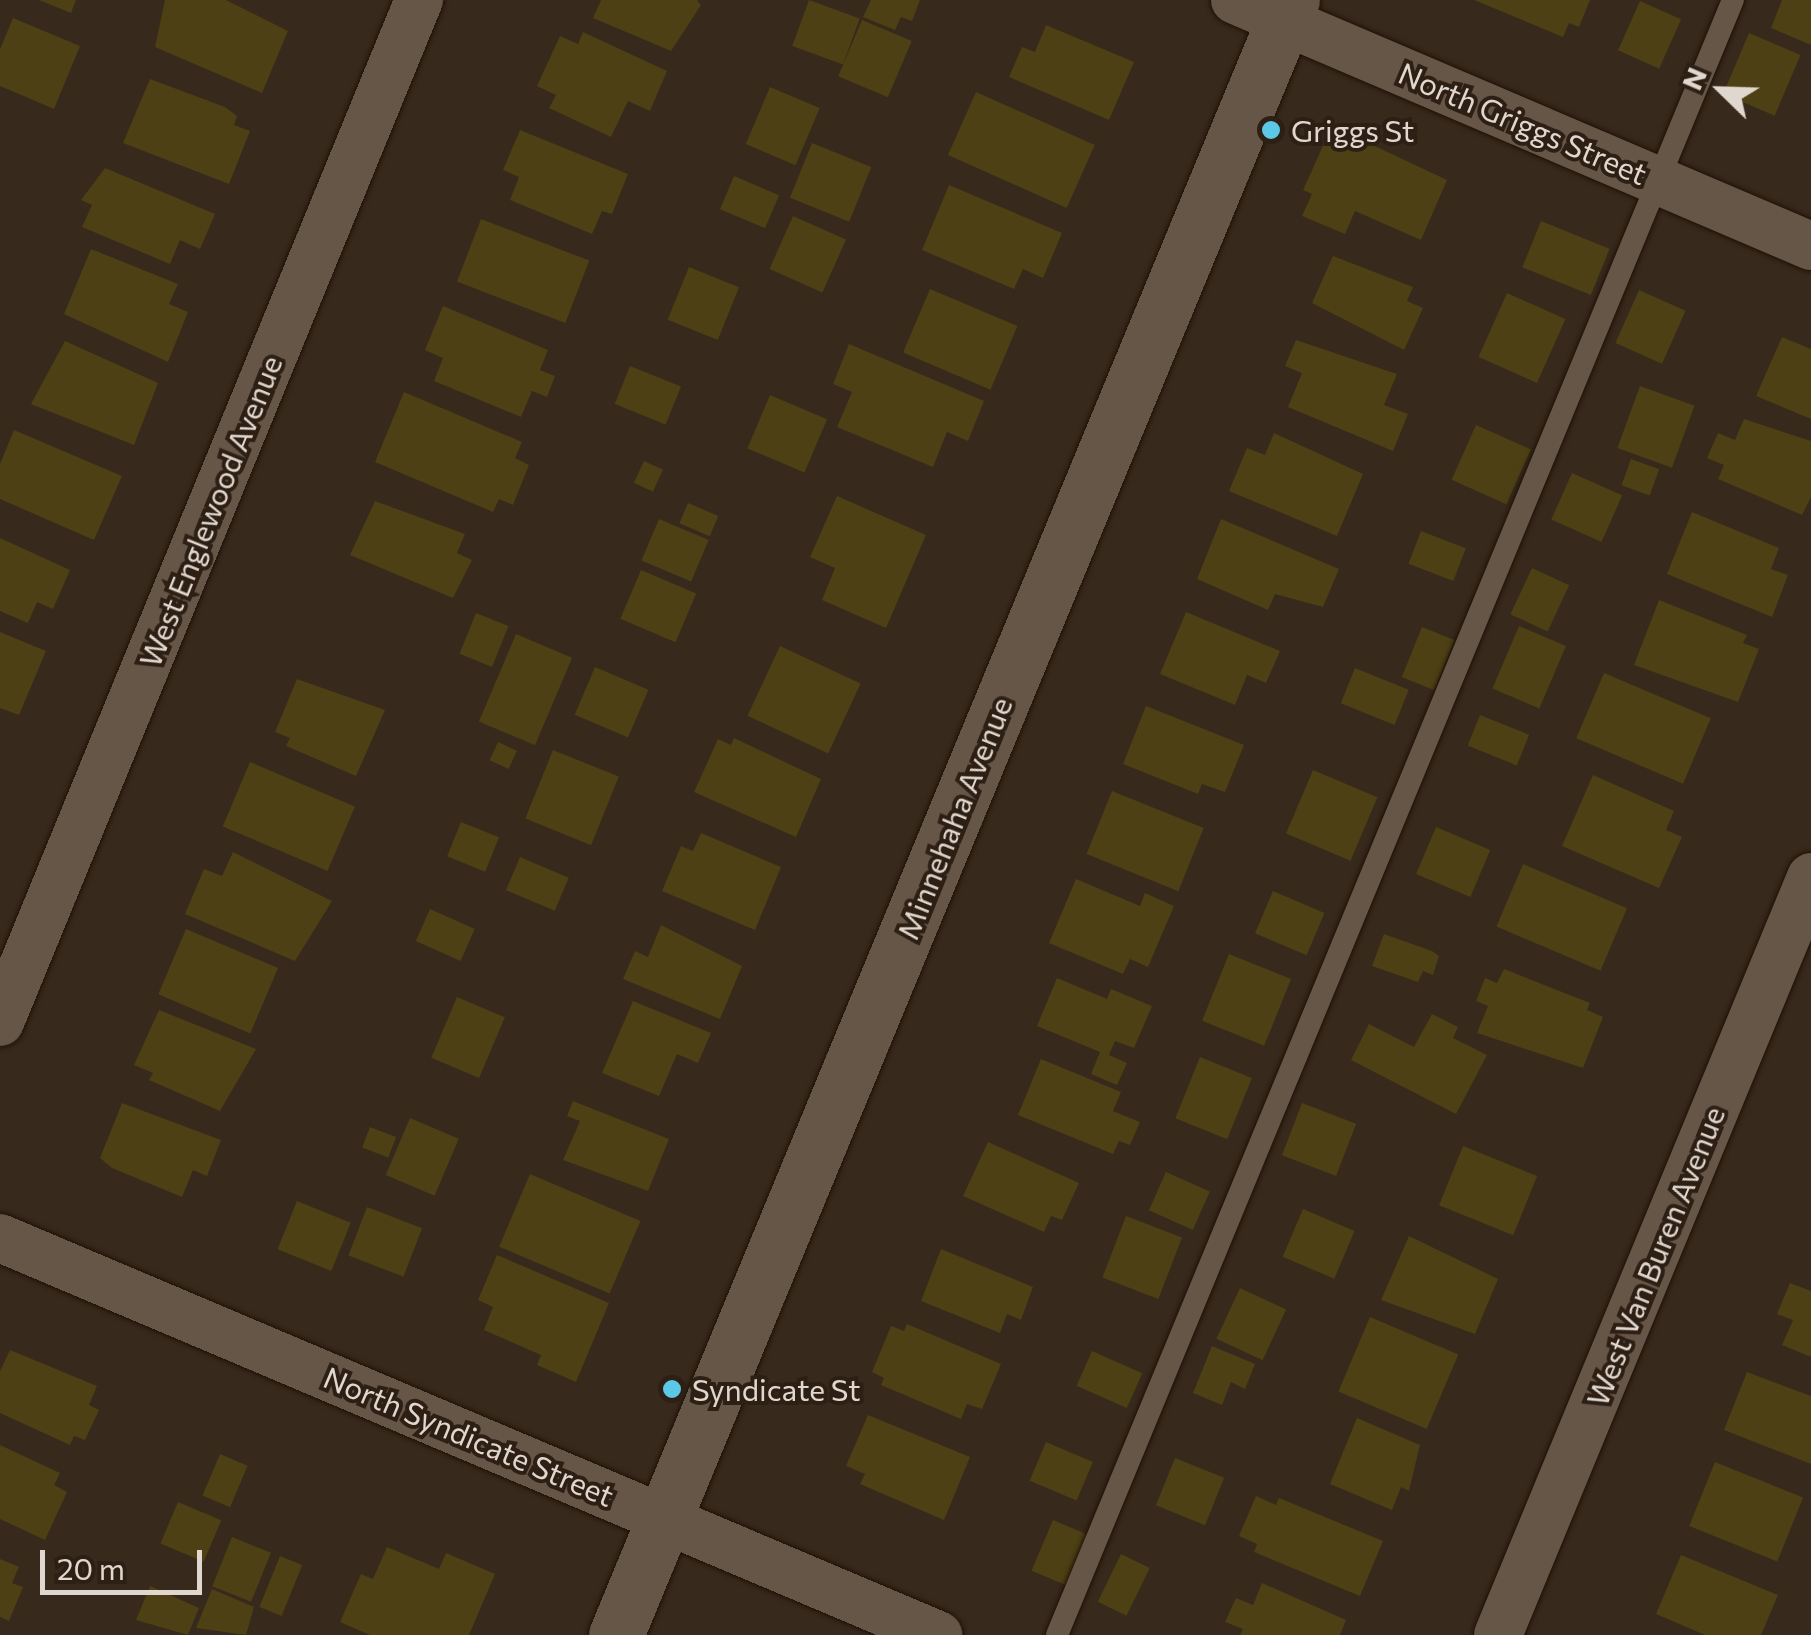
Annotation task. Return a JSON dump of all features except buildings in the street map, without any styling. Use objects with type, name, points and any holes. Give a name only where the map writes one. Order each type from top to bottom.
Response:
[{"type":"street","name":"West Englewood Avenue","points":[[0,1022],[420,0]]},
{"type":"street","name":"North Griggs Street","points":[[1270,7],[1811,246]]},
{"type":"street","name":"Minnehaha Avenue","points":[[616,1635],[1270,7]]},
{"type":"street","name":"West Van Buren Avenue","points":[[1498,1635],[1811,877]]},
{"type":"street","name":"North Syndicate Street","points":[[0,1238],[938,1635]]},
{"type":"lane","points":[[1058,1635],[1734,0]]},
{"type":"place","name":"Griggs St","points":[[1271,130]]},
{"type":"place","name":"Syndicate St","points":[[672,1389]]}]
